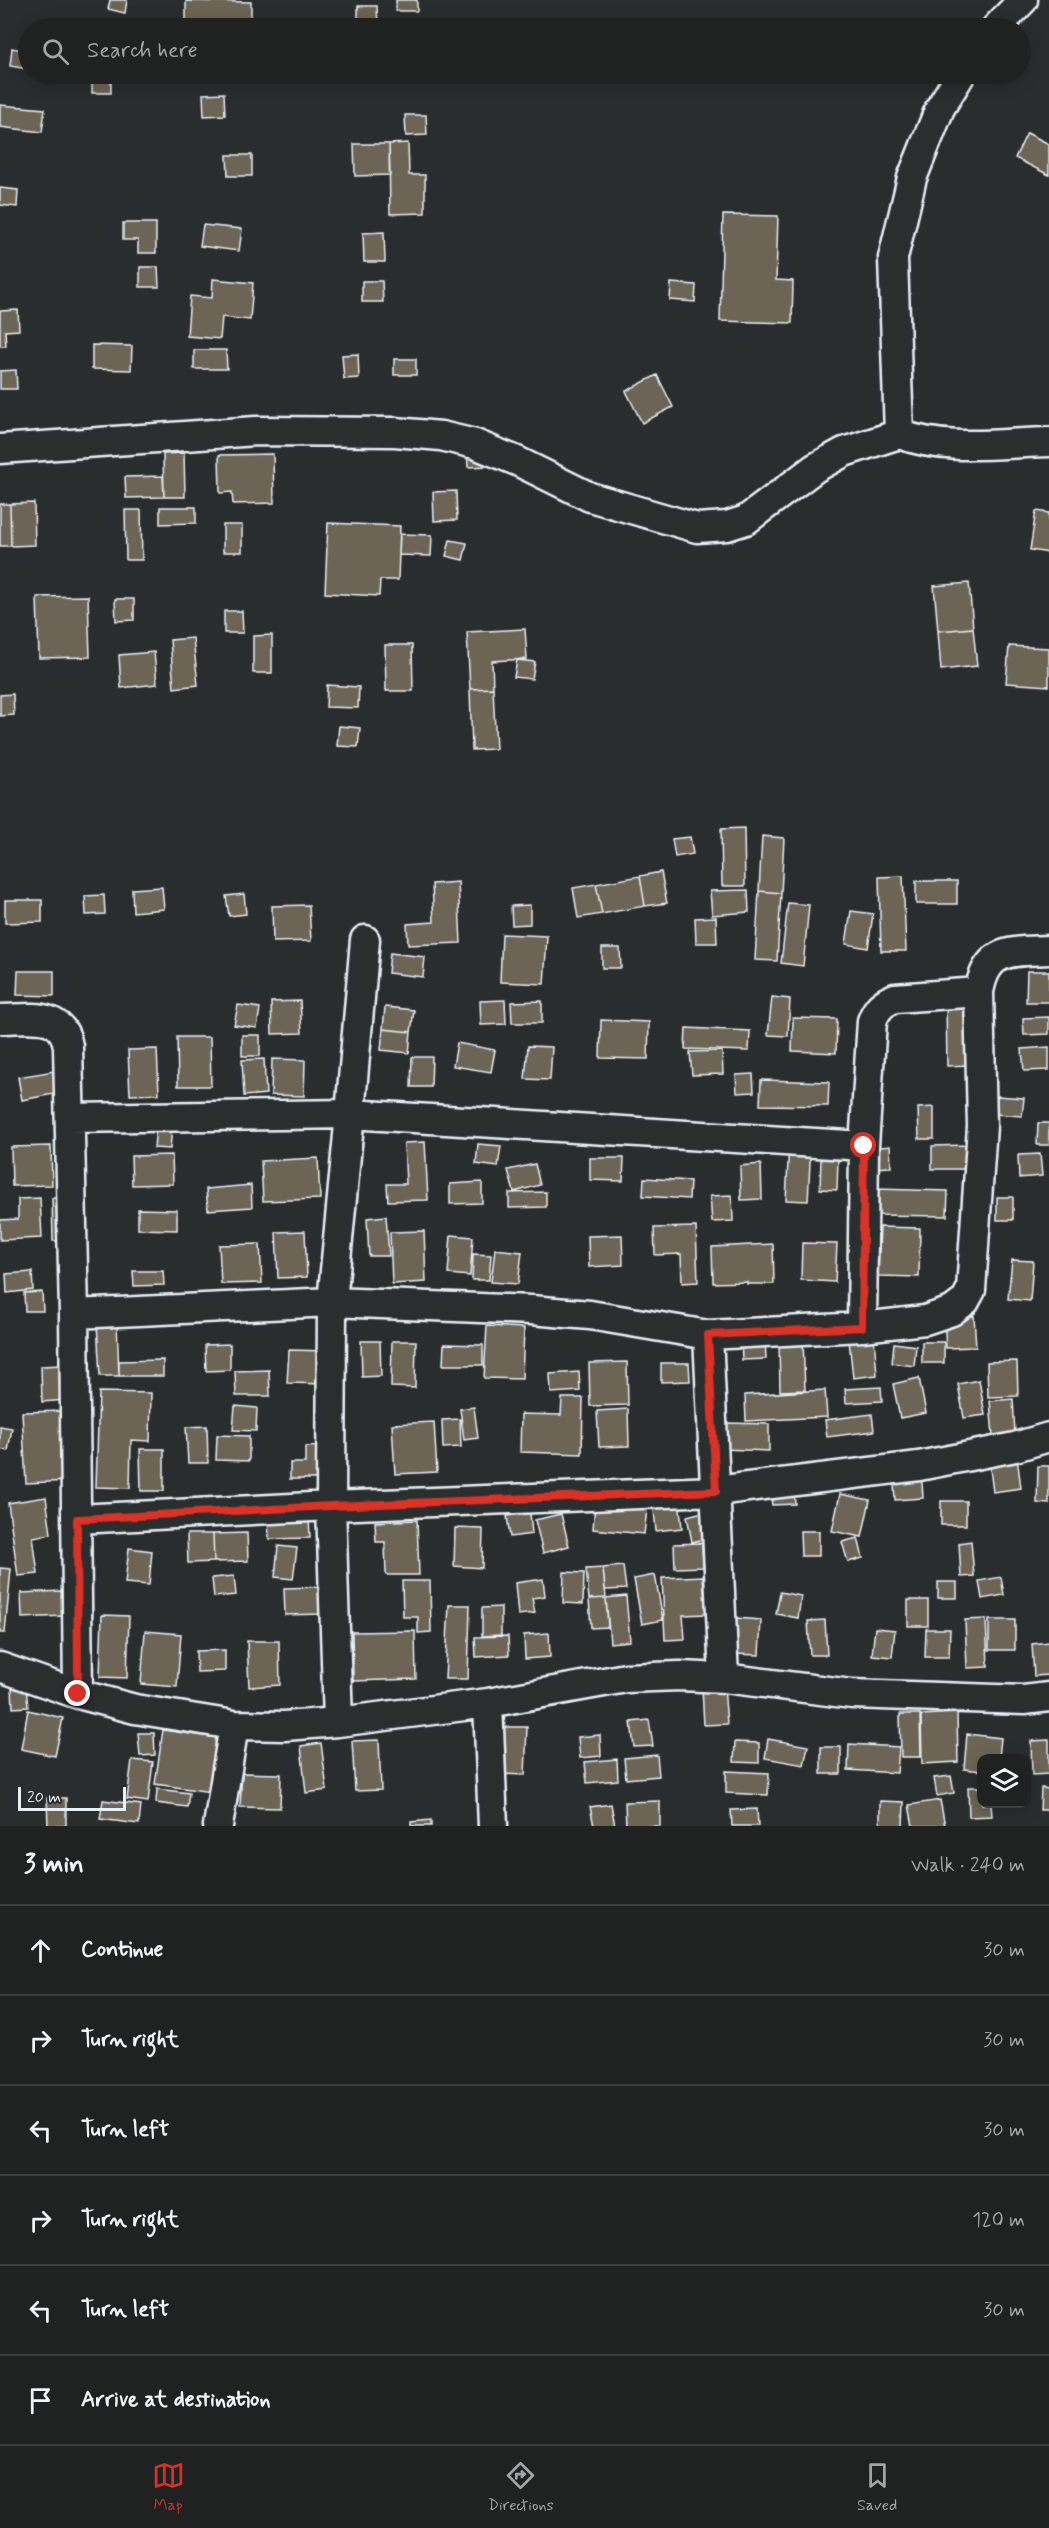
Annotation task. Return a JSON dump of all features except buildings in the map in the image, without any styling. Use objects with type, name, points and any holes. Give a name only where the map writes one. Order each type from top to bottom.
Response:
[{"type":"street","points":[[1006,18],[1023,0]]},
{"type":"street","points":[[899,434],[893,258],[912,178],[940,108],[955,84]]},
{"type":"street","points":[[0,449],[256,431],[395,432],[441,436],[475,444],[590,497],[697,528],[727,526],[746,520],[815,468],[844,452],[899,434],[920,442],[944,445],[1049,442]]},
{"type":"street","points":[[338,1722],[331,1506],[332,1302],[365,940]]},
{"type":"street","points":[[74,1314],[332,1302],[590,1315],[708,1335],[862,1327],[925,1320],[952,1311],[965,1301],[971,1290],[982,1126],[979,992],[986,966],[998,956],[1049,950]]},
{"type":"street","points":[[862,1327],[864,1146],[872,1021],[876,1010],[884,1002],[895,998],[979,992]]},
{"type":"street","points":[[0,1019],[49,1020],[59,1024],[66,1032],[74,1314],[78,1694]]},
{"type":"street","points":[[70,1118],[350,1114],[864,1146]]},
{"type":"street","points":[[708,1335],[724,1678]]},
{"type":"street","points":[[77,1519],[331,1506],[716,1491],[919,1466],[1015,1447],[1049,1437]]},
{"type":"street","points":[[0,1667],[78,1694],[135,1709],[234,1725],[284,1726],[338,1722],[488,1703],[626,1678],[680,1676],[724,1678],[852,1694],[1024,1700],[1049,1697]]},
{"type":"street","points":[[488,1703],[493,1826]]},
{"type":"street","points":[[218,1826],[234,1725]]},
{"type":"route","points":[[78,1694],[77,1519],[331,1506],[716,1491],[708,1335],[862,1327],[864,1146]]}]
